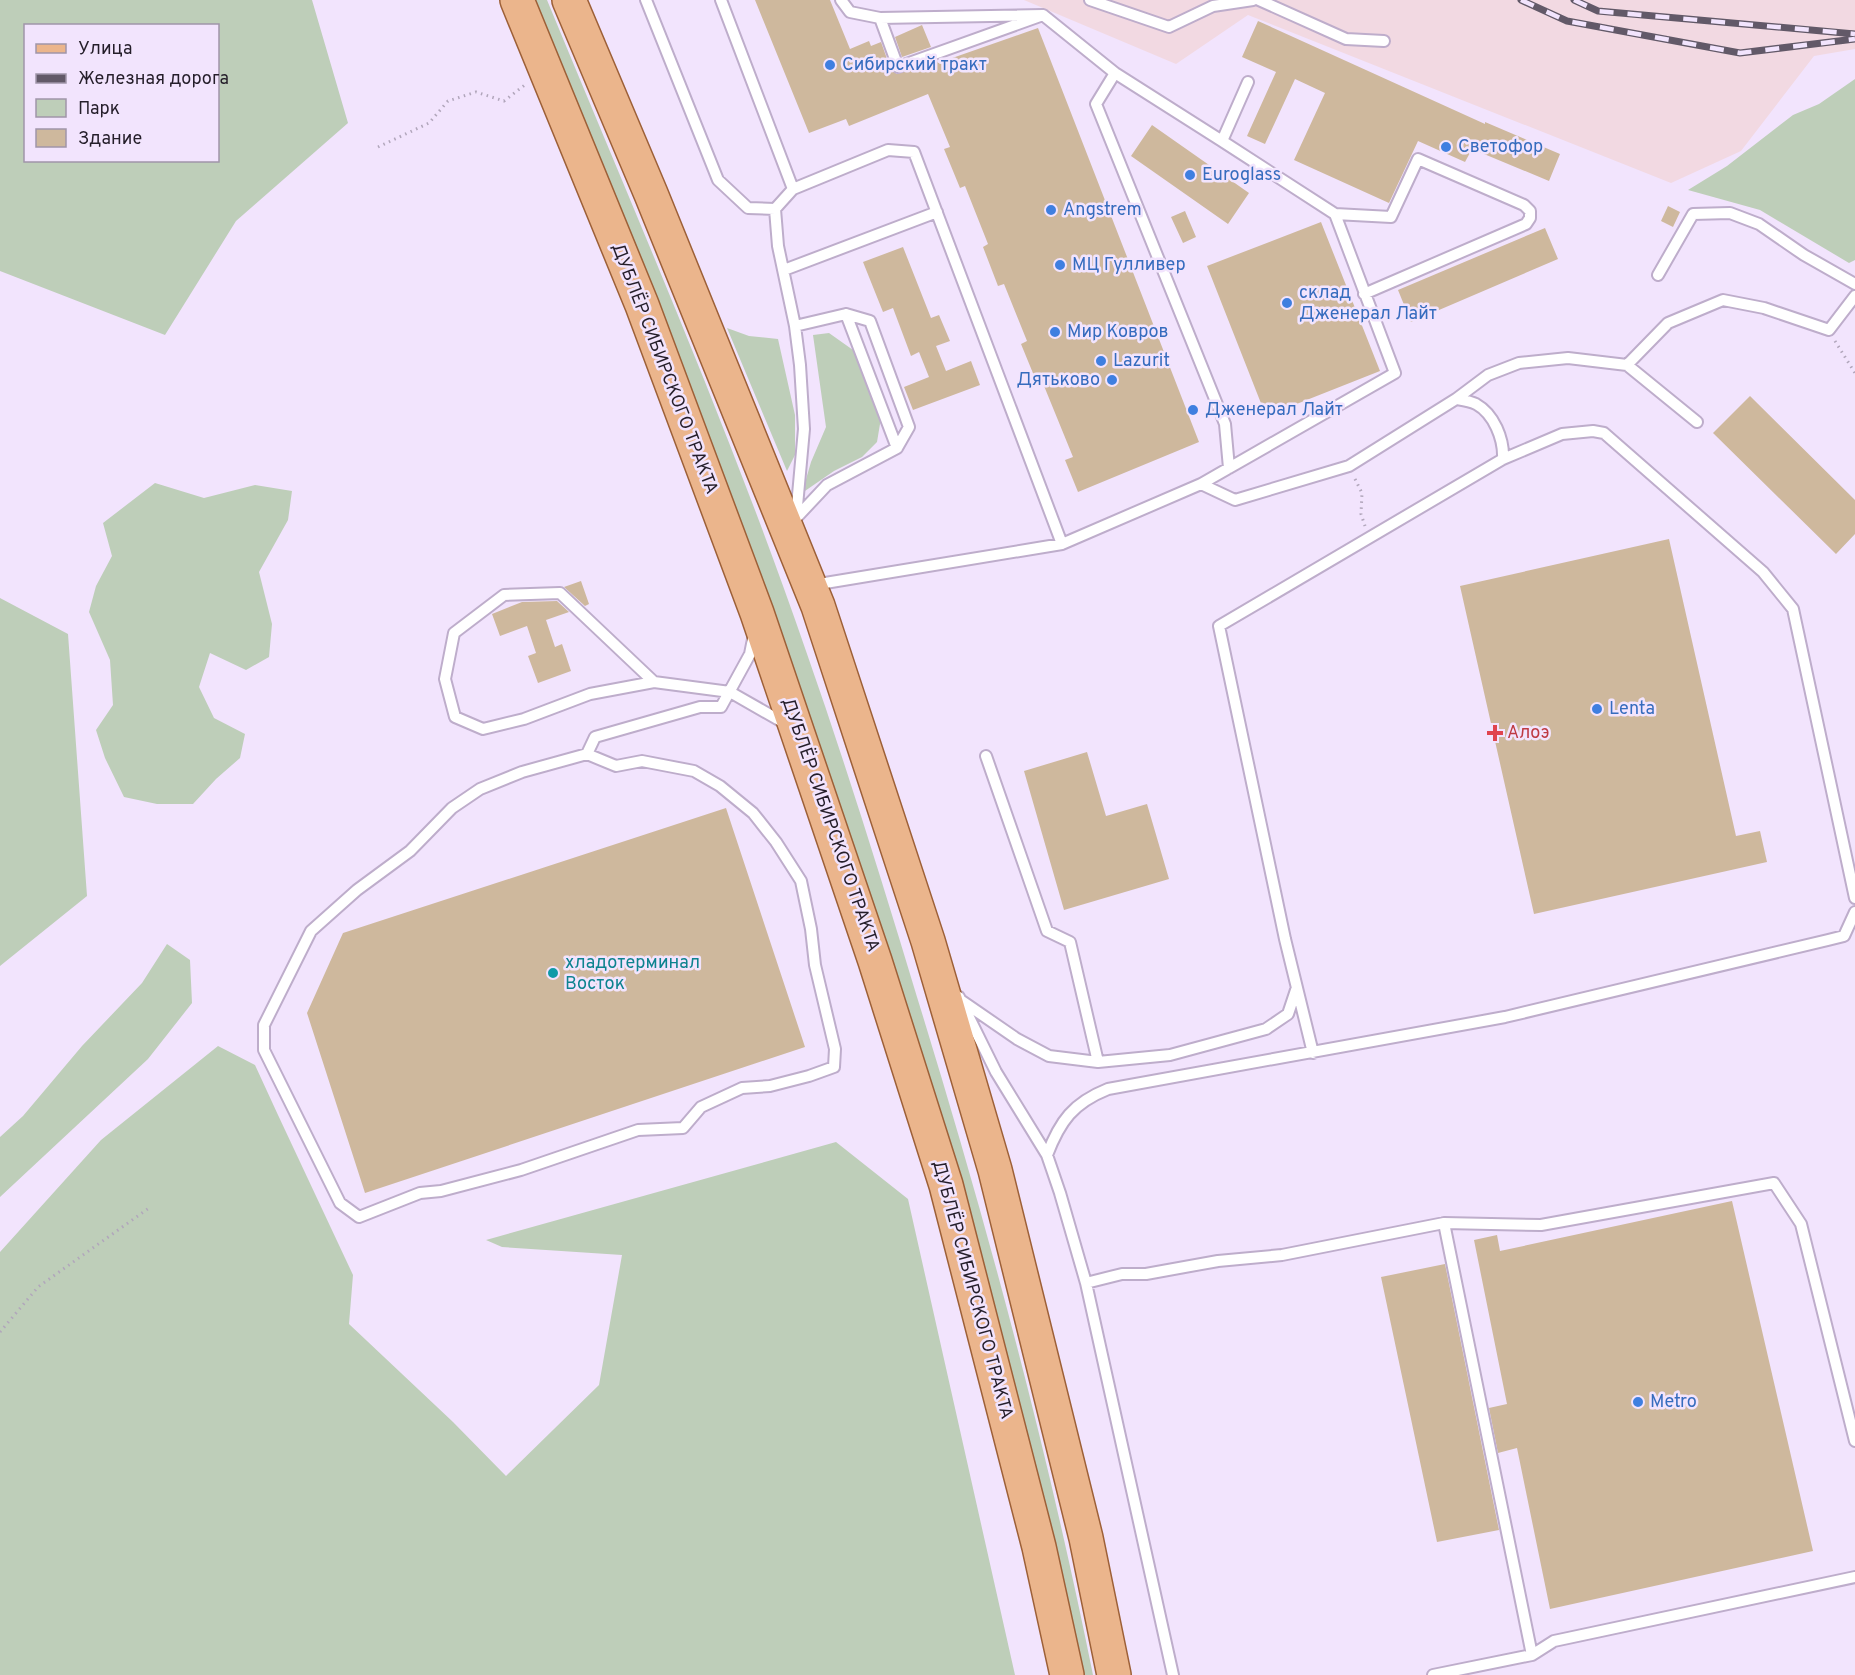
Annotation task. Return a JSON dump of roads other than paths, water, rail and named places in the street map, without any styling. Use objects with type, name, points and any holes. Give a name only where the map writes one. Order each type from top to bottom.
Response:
[{"type":"main road","name":"ДУБЛЁР СИБИРСКОГО ТРАКТА","points":[[518,0],[544,70],[642,305],[757,613],[875,961],[946,1185],[1039,1546],[1067,1675]]},
{"type":"main road","points":[[569,0],[651,194],[809,586],[928,941],[1001,1193],[1086,1538],[1114,1675]]},
{"type":"lane","points":[[646,0],[718,180],[748,208],[774,209],[793,189],[888,150],[914,152],[1062,544]]},
{"type":"lane","points":[[720,0],[793,189]]},
{"type":"lane","points":[[841,0],[850,12],[880,18],[1043,15],[1115,73],[1335,214],[1391,217],[1418,159],[1524,205],[1530,211],[1530,218],[1526,224],[1364,294]]},
{"type":"lane","points":[[1090,0],[1169,27],[1213,6],[1254,0]]},
{"type":"lane","points":[[1259,0],[1346,39],[1384,41]]},
{"type":"lane","points":[[880,18],[898,67],[1043,15]]},
{"type":"lane","points":[[1115,73],[1096,104],[1225,424],[1229,468]]},
{"type":"lane","points":[[1222,141],[1248,82]]},
{"type":"lane","points":[[774,209],[778,246],[795,326],[800,365],[804,429],[796,517],[796,553]]},
{"type":"lane","points":[[784,270],[937,212]]},
{"type":"lane","points":[[1658,275],[1693,214],[1730,213],[1759,224],[1803,255],[1855,284]]},
{"type":"lane","points":[[809,586],[1062,544],[1200,484],[1395,373],[1335,214]]},
{"type":"lane","points":[[1627,365],[1668,323],[1724,300],[1764,308],[1829,330],[1855,296]]},
{"type":"lane","points":[[795,326],[846,314],[870,321],[909,427],[897,448],[827,485],[796,517]]},
{"type":"lane","points":[[846,314],[897,448]]},
{"type":"lane","points":[[1200,484],[1235,500],[1349,466],[1456,399],[1488,375],[1519,363],[1568,358],[1627,365],[1697,422]]},
{"type":"lane","points":[[1456,399],[1474,402],[1488,413],[1503,445],[1503,459]]},
{"type":"lane","points":[[1313,1053],[1296,990],[1218,629],[1222,624],[1503,459],[1562,434],[1593,431],[1604,433],[1763,572],[1792,609],[1855,898]]},
{"type":"lane","points":[[654,682],[560,593],[504,595],[454,633],[445,679],[455,717],[483,729],[524,719],[590,694],[654,682],[730,692],[799,732]]},
{"type":"lane","points":[[586,754],[616,766],[642,761],[694,771],[720,786],[753,813],[801,881],[812,929],[815,965],[835,1049],[834,1067],[770,1086],[742,1088],[701,1107],[683,1128],[638,1130],[521,1170],[441,1191],[420,1193],[359,1217],[340,1203],[264,1050],[264,1025],[311,931],[357,890],[410,851],[452,808],[480,789],[522,772],[586,754],[595,737],[700,707],[721,707],[750,654],[757,613]]},
{"type":"lane","points":[[986,756],[1047,931],[1070,942],[1098,1062]]},
{"type":"lane","points":[[1047,1155],[1057,1129],[1075,1108],[1089,1096],[1108,1089],[1505,1017],[1844,936],[1855,912]]},
{"type":"lane","points":[[928,941],[956,991],[996,1072],[1047,1155],[1086,1283],[1173,1675]]},
{"type":"lane","points":[[956,991],[1017,1039],[1048,1056],[1098,1062],[1170,1055],[1266,1029],[1288,1014],[1296,990]]},
{"type":"lane","points":[[1086,1283],[1122,1274],[1146,1274],[1218,1261],[1282,1255],[1444,1223],[1541,1225],[1774,1183],[1801,1224],[1855,1441]]},
{"type":"lane","points":[[1444,1223],[1532,1655]]},
{"type":"lane","points":[[1433,1675],[1532,1655],[1554,1641],[1855,1577]]},
{"type":"railway","points":[[1521,0],[1567,21],[1740,53],[1855,39]]},
{"type":"railway","points":[[1574,0],[1598,11],[1855,34]]},
{"type":"place","name":"Сибирский тракт","points":[[830,65]]},
{"type":"place","name":"Светофор","points":[[1446,147]]},
{"type":"place","name":"Euroglass","points":[[1190,175]]},
{"type":"place","name":"Angstrem","points":[[1051,210]]},
{"type":"place","name":"МЦ Гулливер","points":[[1060,265]]},
{"type":"place","name":"склад Дженерал Лайт","points":[[1287,303]]},
{"type":"place","name":"Мир Ковров","points":[[1055,332]]},
{"type":"place","name":"Lazurit","points":[[1101,361]]},
{"type":"place","name":"Дятьково","points":[[1112,380]]},
{"type":"place","name":"Дженерал Лайт","points":[[1193,410]]},
{"type":"place","name":"Lenta","points":[[1597,709]]},
{"type":"place","name":"Алоэ","points":[[1495,733]]},
{"type":"place","name":"хладотерминал Восток","points":[[553,973]]},
{"type":"place","name":"Metro","points":[[1638,1402]]}]
